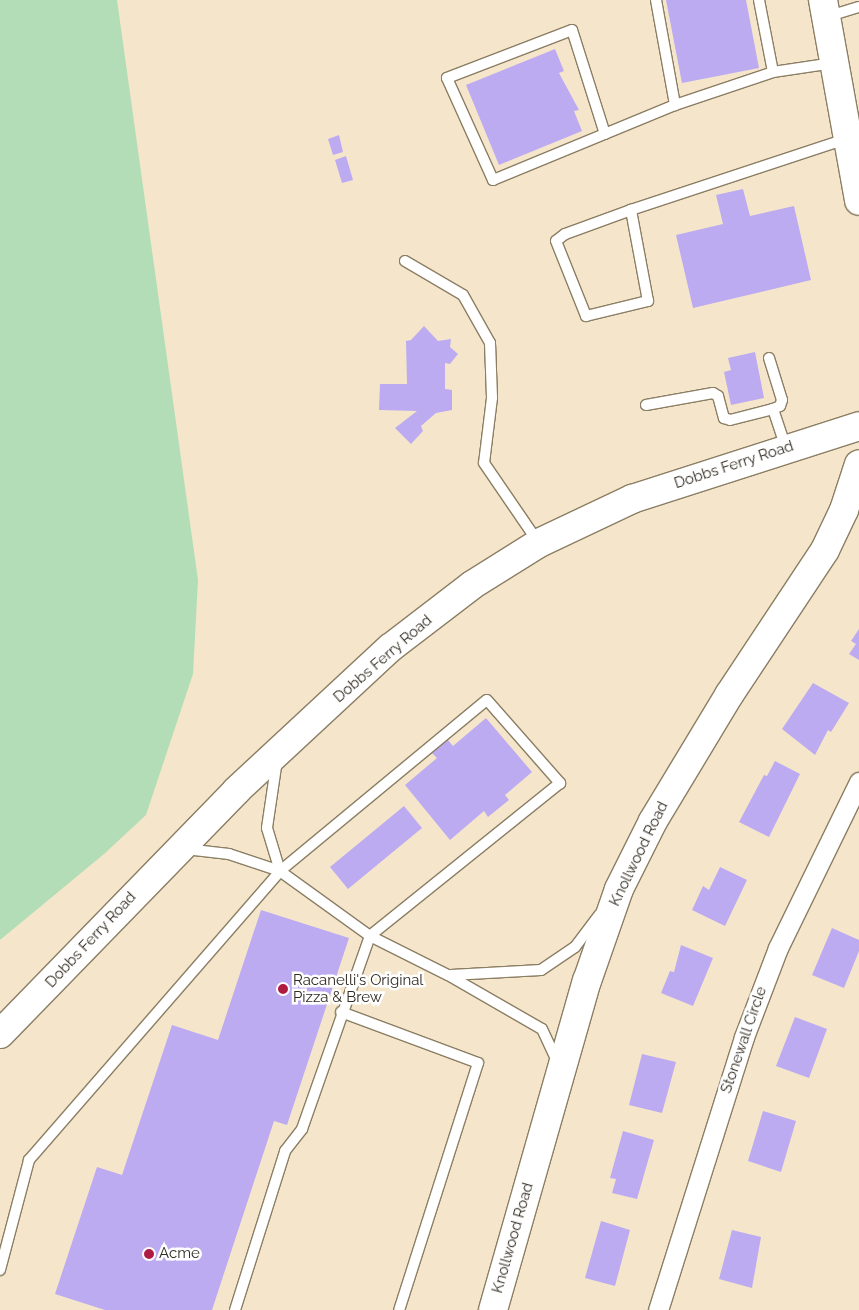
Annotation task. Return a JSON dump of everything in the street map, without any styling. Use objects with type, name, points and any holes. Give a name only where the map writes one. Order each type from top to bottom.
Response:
[{"type":"main road","points":[[824,9],[834,63],[853,137],[859,201]]},
{"type":"main road","name":"Dobbs Ferry Road","points":[[0,1034],[179,848],[278,752],[390,648],[472,585],[539,543],[632,499],[859,426]]},
{"type":"main road","name":"Knollwood Road","points":[[492,1310],[618,889],[653,821],[729,695],[825,550],[844,510],[859,464]]},
{"type":"street","name":"Stonewall Circle","points":[[658,1310],[744,1037],[778,948],[859,782]]},
{"type":"lane","points":[[656,0],[675,105]]},
{"type":"lane","points":[[759,0],[773,72]]},
{"type":"lane","points":[[824,9],[858,7]]},
{"type":"lane","points":[[605,134],[572,30],[447,78],[493,180],[605,134],[675,105],[773,72],[834,63]]},
{"type":"lane","points":[[631,210],[648,301],[586,316],[556,241],[565,234],[631,210],[782,158],[853,137]]},
{"type":"lane","points":[[405,262],[463,295],[490,343],[492,398],[484,463],[539,543]]},
{"type":"lane","points":[[646,405],[713,393],[718,396],[724,418],[730,420],[773,409],[780,406],[782,400],[769,358]]},
{"type":"lane","points":[[773,409],[786,448]]},
{"type":"lane","points":[[0,1270],[29,1160],[280,871],[487,700],[560,782],[370,936],[341,1012],[302,1129],[285,1151],[234,1310]]},
{"type":"lane","points":[[278,752],[267,828],[280,871]]},
{"type":"lane","points":[[179,848],[229,854],[280,871],[370,936],[448,975],[542,1030],[562,1071]]},
{"type":"lane","points":[[448,975],[541,970],[575,947],[618,889]]},
{"type":"lane","points":[[341,1012],[478,1063],[399,1310]]},
{"type":"green space","points":[[0,0],[117,0],[198,580],[193,674],[146,815],[104,854],[0,940]]},
{"type":"building","points":[[666,0],[746,0],[759,68],[682,83]]},
{"type":"building","points":[[555,49],[564,71],[559,73],[579,110],[574,111],[582,131],[499,165],[466,85]]},
{"type":"building","points":[[339,135],[343,152],[333,155],[328,139]]},
{"type":"building","points":[[346,156],[353,180],[342,183],[335,160]]},
{"type":"building","points":[[743,189],[750,216],[794,206],[811,280],[693,308],[676,235],[723,224],[716,195]]},
{"type":"building","points":[[424,326],[438,341],[451,339],[450,347],[458,354],[450,364],[445,363],[445,389],[452,390],[452,410],[436,413],[421,426],[423,431],[411,444],[395,428],[417,411],[379,410],[380,384],[407,384],[406,341],[411,340]]},
{"type":"building","points":[[755,352],[764,398],[731,405],[724,372],[731,370],[728,358]]},
{"type":"building","points":[[859,629],[859,660],[849,654],[856,644],[851,641]]},
{"type":"building","points":[[813,683],[849,703],[831,732],[828,730],[815,755],[782,729]]},
{"type":"building","points":[[486,718],[532,772],[505,795],[509,800],[488,817],[484,811],[450,840],[405,785],[437,758],[431,752],[447,739],[453,746]]},
{"type":"building","points":[[775,761],[800,774],[769,837],[739,822],[764,775],[767,776]]},
{"type":"building","points":[[404,806],[422,828],[348,889],[330,867]]},
{"type":"building","points":[[720,867],[747,880],[725,926],[692,910],[703,886],[709,890]]},
{"type":"building","points":[[261,910],[349,938],[287,1125],[274,1121],[212,1310],[105,1310],[55,1294],[97,1167],[122,1175],[172,1025],[218,1040]]},
{"type":"building","points":[[832,928],[859,940],[859,951],[844,988],[812,975]]},
{"type":"building","points":[[681,945],[713,958],[693,1006],[661,993],[670,971],[674,972]]},
{"type":"building","points":[[795,1017],[827,1029],[809,1078],[776,1066]]},
{"type":"building","points":[[642,1054],[676,1062],[662,1113],[629,1105]]},
{"type":"building","points":[[763,1111],[796,1121],[781,1172],[748,1161]]},
{"type":"building","points":[[623,1131],[654,1140],[637,1199],[612,1193],[616,1179],[610,1178]]},
{"type":"building","points":[[601,1221],[630,1230],[615,1286],[585,1278]]},
{"type":"building","points":[[732,1230],[761,1237],[752,1288],[719,1279]]},
{"type":"place","name":"Racanelli's Original Pizza & Brew","points":[[283,989]]},
{"type":"place","name":"Acme","points":[[149,1254]]}]
